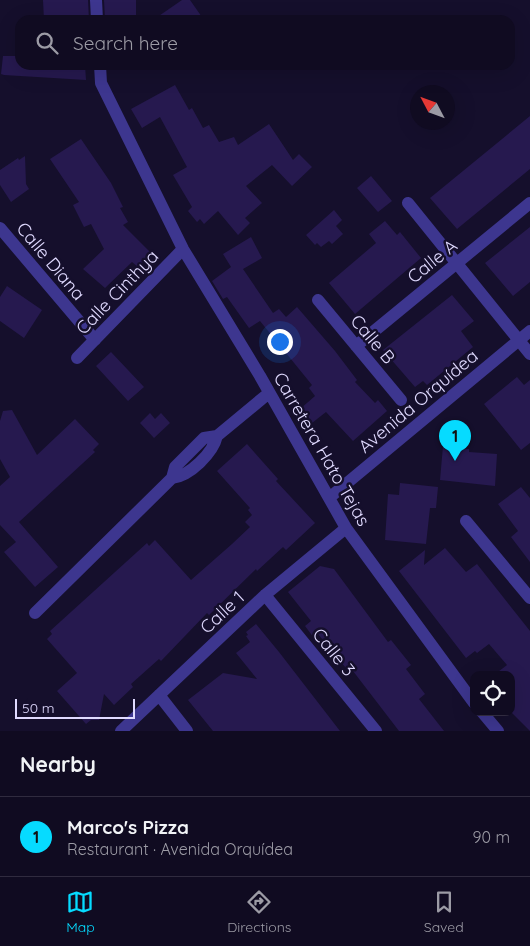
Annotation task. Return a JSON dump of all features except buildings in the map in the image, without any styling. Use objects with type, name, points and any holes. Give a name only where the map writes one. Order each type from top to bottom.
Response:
[{"type":"street","points":[[96,0],[97,15]]},
{"type":"street","name":"Carretera Hato Tejas","points":[[100,70],[101,83],[183,249],[269,393],[346,528],[470,698]]},
{"type":"street","points":[[408,203],[530,354]]},
{"type":"street","name":"Calle A","points":[[356,346],[530,203]]},
{"type":"street","name":"Calle Diana","points":[[0,228],[95,340]]},
{"type":"street","name":"Calle Cinthya","points":[[77,358],[183,249]]},
{"type":"street","name":"Calle B","points":[[318,300],[401,400]]},
{"type":"street","name":"Avenida Orquídea","points":[[329,498],[530,331]]},
{"type":"street","points":[[35,613],[172,478],[183,477],[214,447],[217,436],[269,393]]},
{"type":"street","points":[[466,521],[530,598]]},
{"type":"street","name":"Calle 1","points":[[121,731],[265,595],[346,528]]},
{"type":"street","name":"Calle 3","points":[[265,595],[376,731]]},
{"type":"street","points":[[159,695],[187,731]]},
{"type":"street","points":[[485,716],[498,731]]},
{"type":"place","name":"Marco's Pizza","points":[[455,461]]}]
